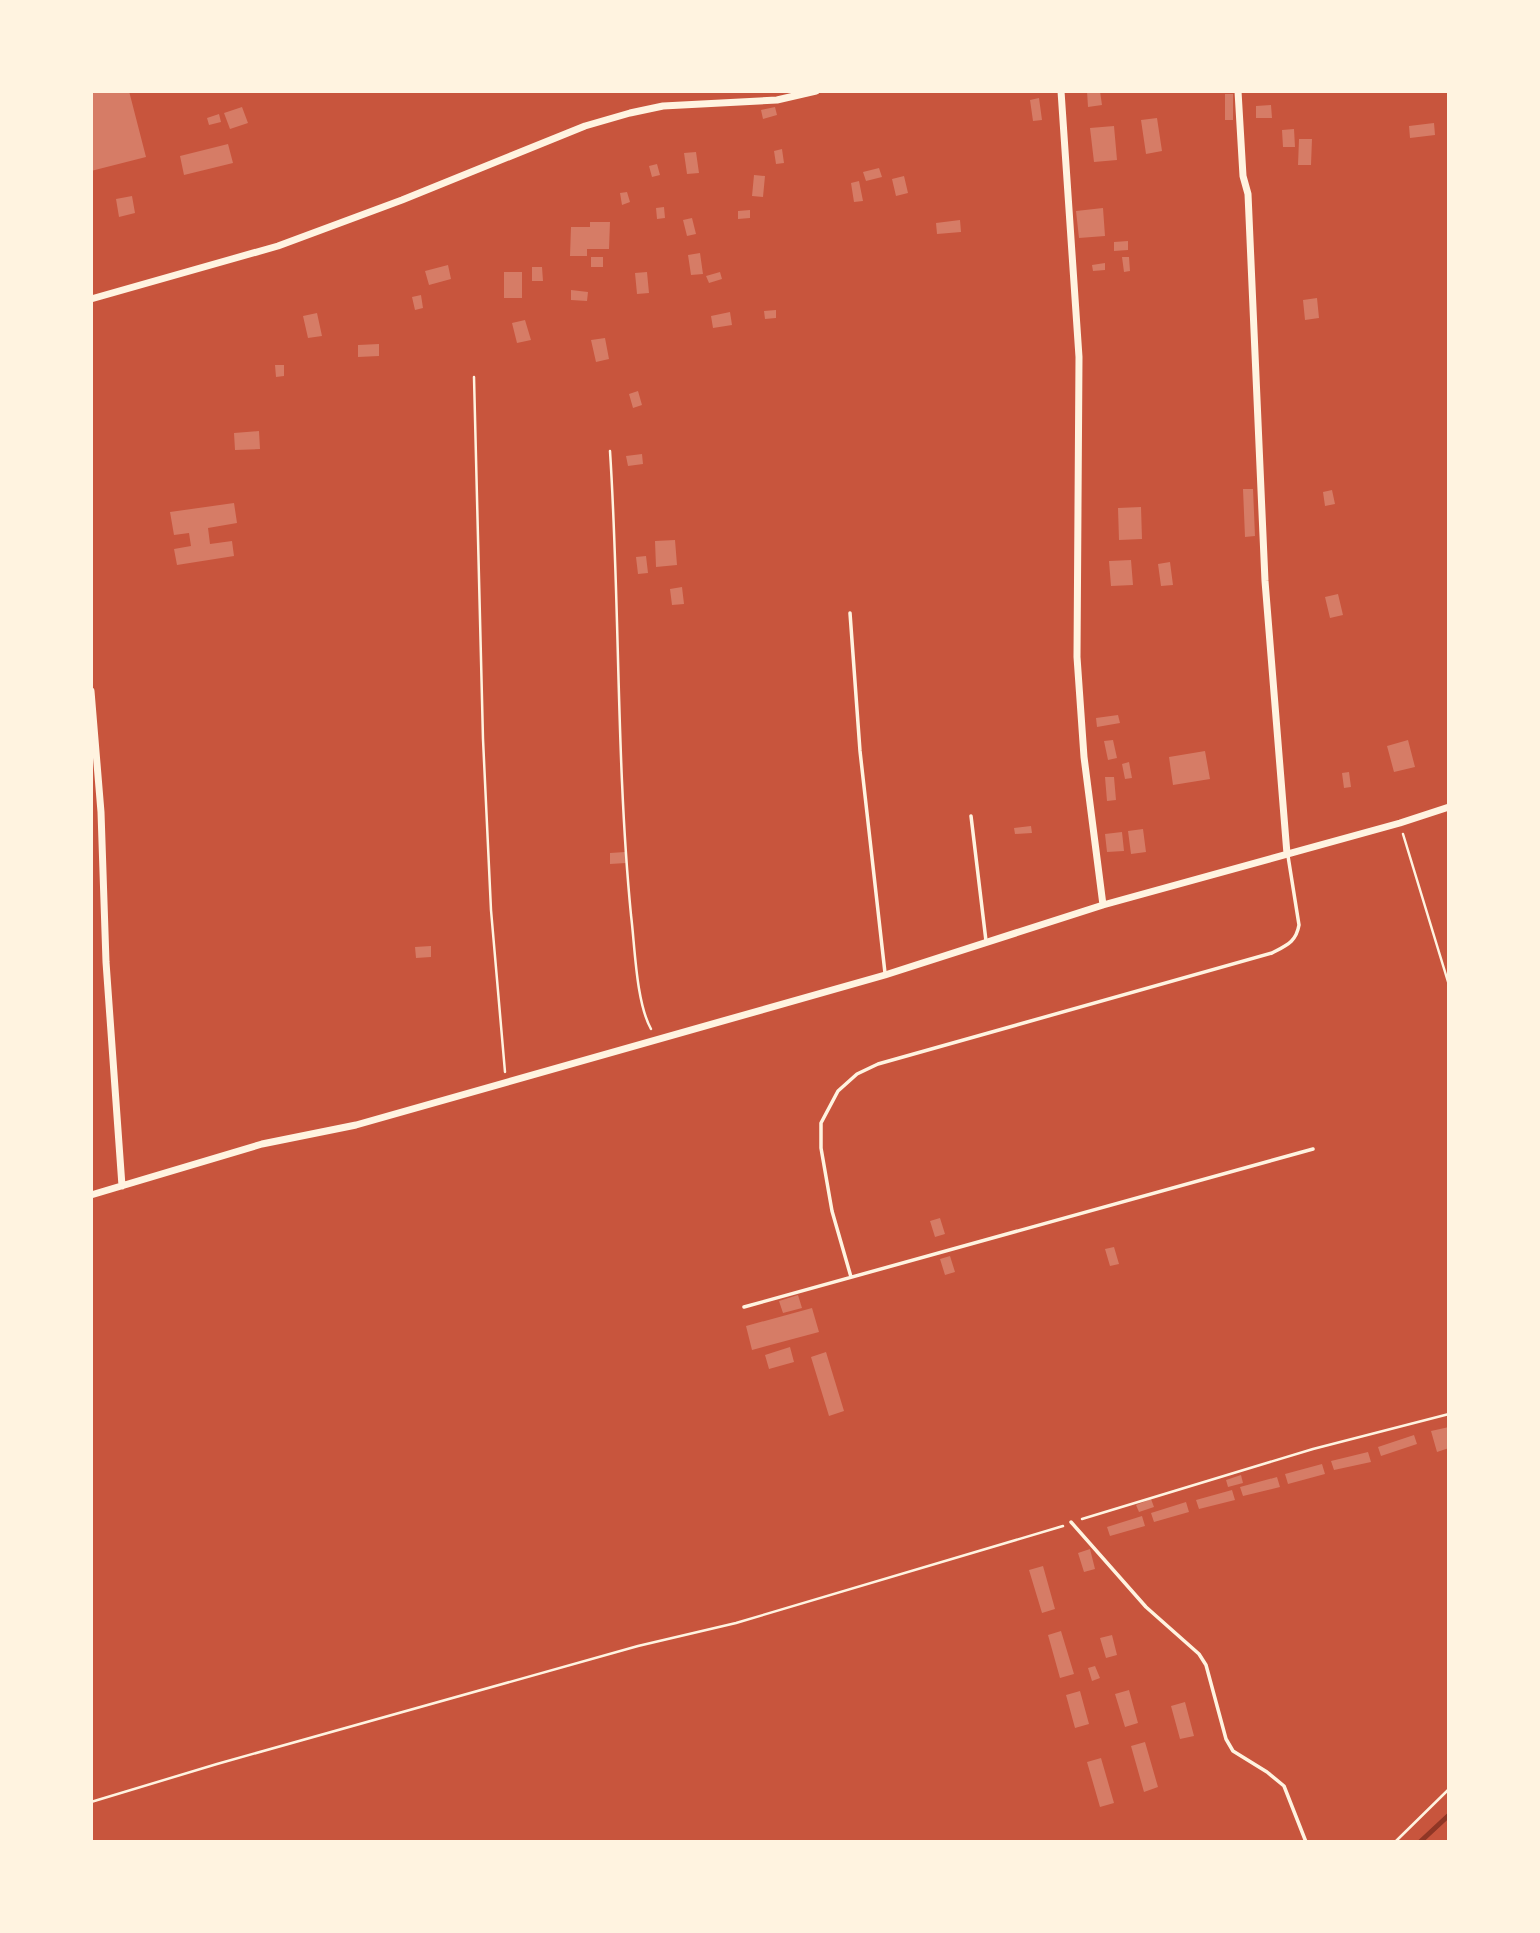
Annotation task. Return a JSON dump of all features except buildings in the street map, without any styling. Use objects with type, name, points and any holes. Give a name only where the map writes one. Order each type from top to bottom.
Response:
[{"type":"street","points":[[91,299],[278,246],[402,200],[585,126],[630,113],[663,106],[777,100],[816,91]]},
{"type":"street","points":[[1061,91],[1079,357],[1077,657],[1084,757],[1103,905]]},
{"type":"street","points":[[1238,91],[1242,176],[1248,194],[1265,581],[1287,854]]},
{"type":"street","points":[[91,691],[101,812],[106,962],[122,1186]]},
{"type":"street","points":[[91,1195],[262,1144],[356,1125],[885,975],[1103,905],[1449,807]]},
{"type":"lane","points":[[850,613],[860,751],[885,975]]},
{"type":"lane","points":[[971,816],[986,943]]},
{"type":"lane","points":[[851,1278],[832,1211],[821,1148],[821,1123],[838,1091],[857,1074],[878,1064],[1272,953],[1292,943],[1300,925],[1287,854]]},
{"type":"lane","points":[[744,1307],[1313,1149]]},
{"type":"lane","points":[[1071,1522],[1146,1607],[1199,1654],[1206,1665],[1226,1739],[1233,1751],[1284,1786],[1306,1842]]},
{"type":"path","points":[[474,377],[491,910],[506,1083]]},
{"type":"path","points":[[610,451],[625,852],[636,962],[645,1018],[657,1038]]},
{"type":"path","points":[[1400,823],[1449,985]]},
{"type":"path","points":[[91,1802],[638,1646],[749,1619],[1313,1449],[1449,1414]]},
{"type":"path","points":[[1395,1842],[1449,1789]]},
{"type":"waterway","points":[[1420,1842],[1449,1815]]}]
